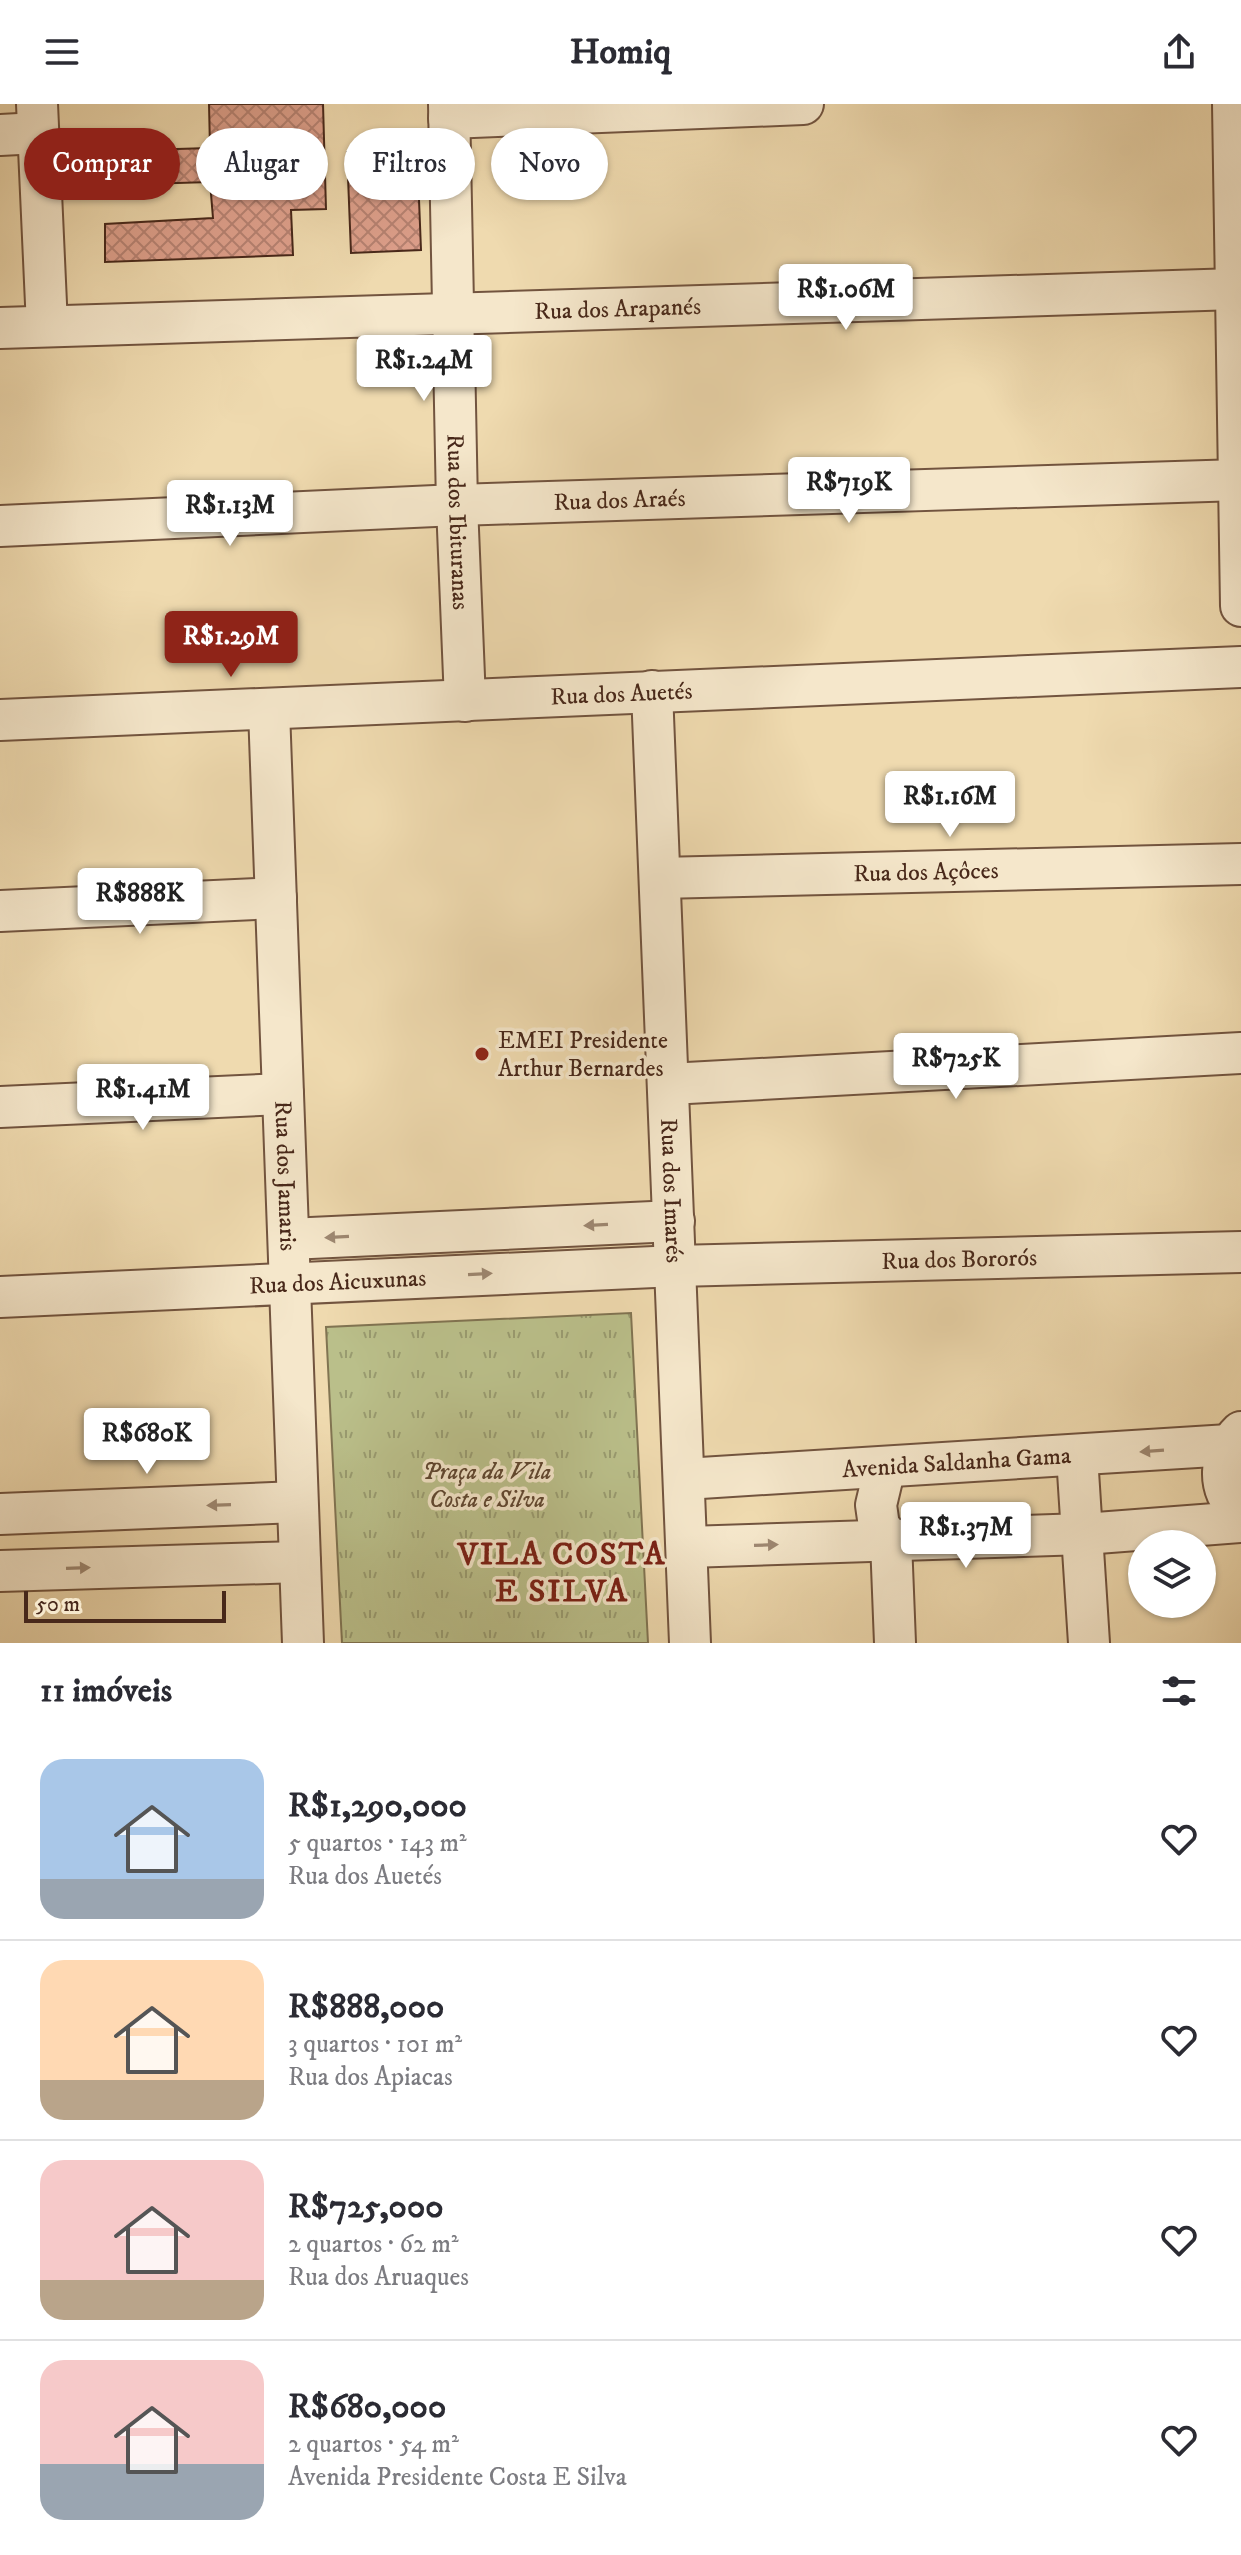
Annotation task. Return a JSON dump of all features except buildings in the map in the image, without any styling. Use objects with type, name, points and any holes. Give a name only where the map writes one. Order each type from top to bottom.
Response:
[{"type":"street","points":[[449,111],[803,104]]},
{"type":"street","points":[[1233,104],[1241,606]]},
{"type":"street","name":"Rua dos Ibituranas","points":[[449,111],[457,505],[465,701]]},
{"type":"street","points":[[25,124],[47,326]]},
{"type":"street","name":"Rua dos Arapanés","points":[[0,328],[1236,289]]},
{"type":"street","name":"Rua dos Araés","points":[[0,526],[457,505],[1239,480]]},
{"type":"street","name":"Rua dos Auetés","points":[[0,720],[1241,667]]},
{"type":"street","name":"Rua dos Imarés","points":[[652,691],[690,1643]]},
{"type":"street","name":"Rua dos Jamaris","points":[[269,710],[303,1643]]},
{"type":"street","name":"Rua dos Açôces","points":[[660,878],[1241,864]]},
{"type":"street","points":[[0,911],[276,898]]},
{"type":"street","points":[[669,1084],[1241,1053]]},
{"type":"street","points":[[0,1107],[283,1094]]},
{"type":"street","name":"Rua dos Aicuxunas","points":[[289,1239],[674,1221]]},
{"type":"street","name":"Rua dos Bororós","points":[[676,1266],[1241,1252]]},
{"type":"street","name":"Rua dos Aicuxunas","points":[[0,1297],[676,1266]]},
{"type":"street","name":"Avenida Saldanha Gama","points":[[685,1479],[1077,1456],[1235,1439]]},
{"type":"street","name":"Avenida Saldanha Gama","points":[[1235,1439],[1222,1467],[1225,1489],[1241,1511]]},
{"type":"street","points":[[1077,1456],[1089,1643]]},
{"type":"street","points":[[885,1467],[876,1505],[879,1526],[891,1541],[895,1643]]},
{"type":"street","points":[[0,1514],[297,1502]]},
{"type":"street","points":[[688,1547],[1084,1534],[1241,1522]]},
{"type":"street","points":[[0,1571],[300,1562]]},
{"type":"green space","name":"Praça da Vila Costa e Silva","points":[[631,1313],[648,1643],[342,1643],[326,1327]]},
{"type":"place","name":"EMEI Presidente Arthur Bernardes","points":[[482,1054]]},
{"type":"district","name":"VILA COSTA E SILVA","points":[[562,1572]]}]
